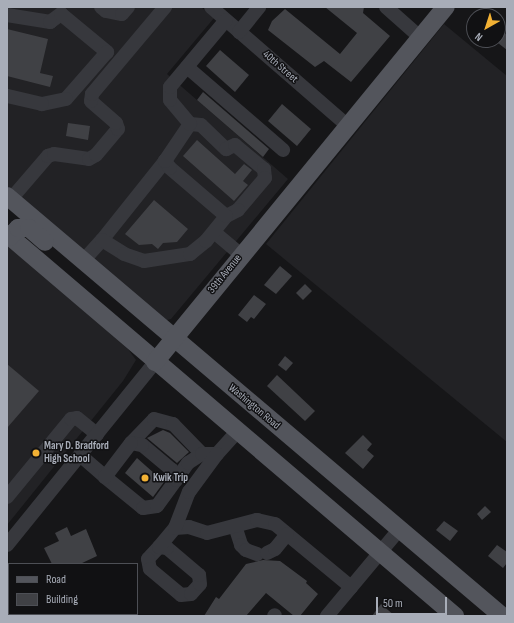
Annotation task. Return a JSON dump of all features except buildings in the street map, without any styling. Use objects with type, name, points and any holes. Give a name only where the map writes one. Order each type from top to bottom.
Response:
[{"type":"main road","name":"39th Avenue","points":[[155,362],[241,255],[349,127],[446,7]]},
{"type":"main road","name":"Washington Road","points":[[9,197],[173,339],[502,616]]},
{"type":"main road","points":[[87,264],[67,259],[29,228],[18,228],[9,236],[379,553],[455,616]]},
{"type":"street","points":[[101,7],[106,11],[122,14],[128,7]]},
{"type":"street","points":[[9,197],[48,156],[54,154],[89,159],[96,155],[118,129],[116,123],[91,101],[92,94],[165,7]]},
{"type":"street","name":"40th Street","points":[[210,7],[349,127]]},
{"type":"street","points":[[239,32],[259,7]]},
{"type":"street","points":[[386,7],[421,38]]},
{"type":"street","points":[[7,15],[50,22],[61,11],[107,52],[66,99],[42,104],[7,96]]},
{"type":"street","points":[[102,240],[124,254],[144,260],[190,254],[214,232],[226,216],[238,210],[265,178],[264,169],[235,145],[226,149],[201,125],[190,124],[175,108],[168,93],[187,67],[226,20]]},
{"type":"street","points":[[187,67],[283,150]]},
{"type":"street","points":[[87,264],[102,240],[165,160],[190,124]]},
{"type":"street","points":[[165,160],[170,168],[226,216]]},
{"type":"street","points":[[214,232],[241,255]]},
{"type":"street","name":"39th Avenue","points":[[7,545],[155,362]]},
{"type":"street","points":[[7,497],[71,419],[76,418],[97,434]]},
{"type":"street","points":[[105,476],[131,443],[154,419],[173,424],[202,454]]},
{"type":"street","points":[[159,547],[175,528],[189,492],[217,454],[237,432]]},
{"type":"street","points":[[131,443],[142,445],[172,470],[176,480]]},
{"type":"street","points":[[80,455],[143,508],[157,506],[188,463],[202,454],[217,454]]},
{"type":"street","points":[[175,528],[190,527],[207,533],[257,520],[275,524],[351,587]]},
{"type":"street","points":[[235,526],[241,545],[246,550],[262,553],[288,534]]},
{"type":"street","points":[[327,616],[399,530]]},
{"type":"shaded area","points":[[7,7],[201,7],[214,18],[167,74],[288,179],[171,319],[164,321],[155,314],[7,186]]},
{"type":"shaded area","points":[[444,24],[466,42],[466,48],[473,48],[507,76],[507,442],[266,244]]},
{"type":"shaded area","name":"Mary D. Bradford High School","points":[[7,244],[128,349],[136,360],[123,381],[7,525]]},
{"type":"place","name":"Mary D. Bradford High School","points":[[36,453]]},
{"type":"place","name":"Kwik Trip","points":[[145,478]]}]
